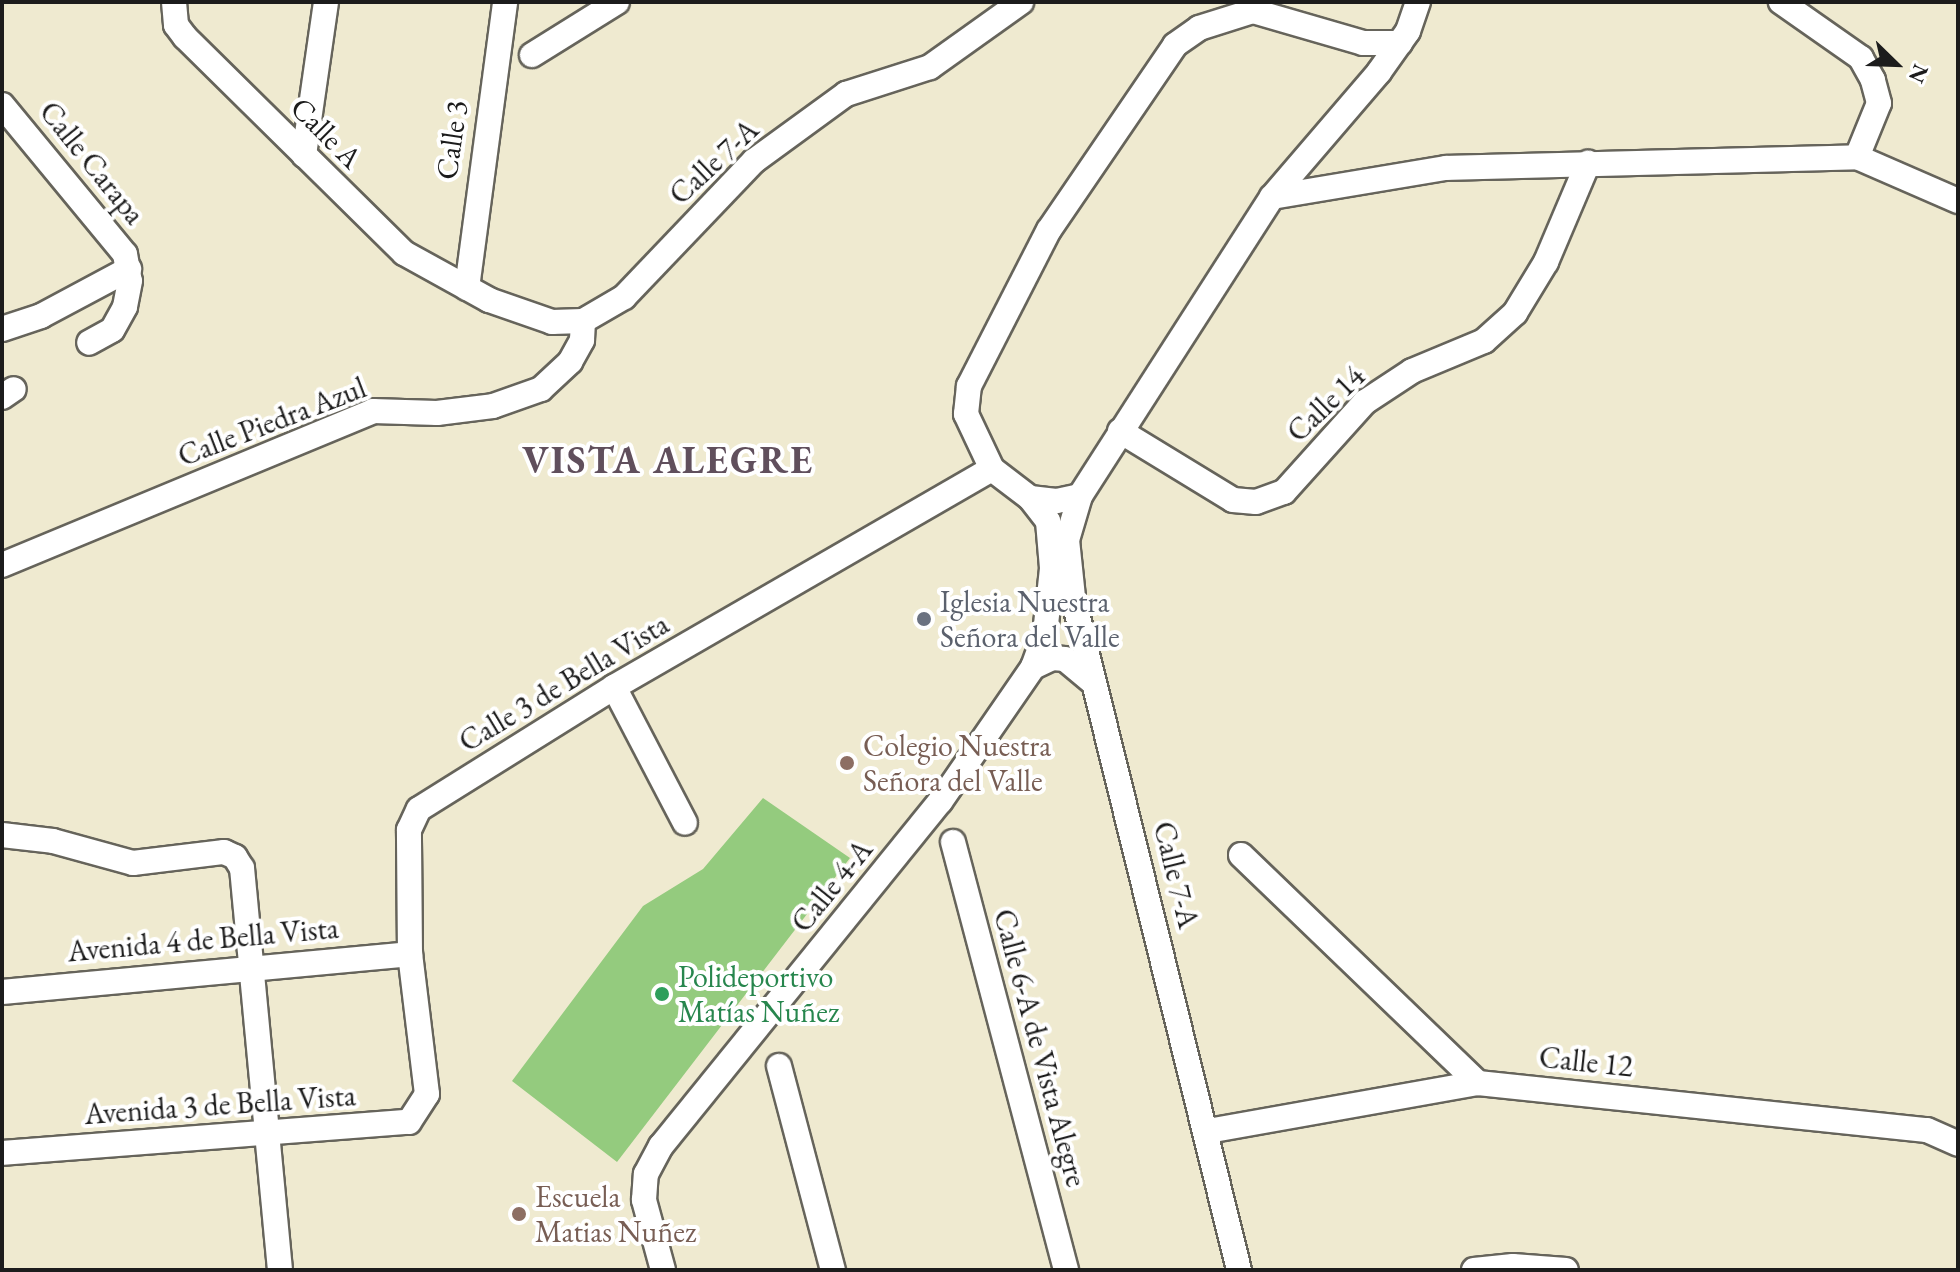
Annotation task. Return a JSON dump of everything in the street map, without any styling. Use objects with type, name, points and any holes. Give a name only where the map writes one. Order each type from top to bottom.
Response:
[{"type":"street","points":[[304,155],[326,2]]},
{"type":"street","name":"Calle 3","points":[[494,2],[495,31]]},
{"type":"street","name":"Calle 3","points":[[461,285],[457,231],[495,31],[505,2]]},
{"type":"street","points":[[532,55],[617,2]]},
{"type":"street","name":"Calle 7-A","points":[[583,321],[624,297],[754,161],[835,102],[930,67],[1021,2]]},
{"type":"street","name":"Calle 7-A","points":[[1239,1270],[1208,1131],[1073,597],[1067,540],[1080,496],[1272,197],[1400,43],[1418,2]]},
{"type":"street","points":[[1781,2],[1861,58],[1873,80],[1879,103],[1857,157]]},
{"type":"street","name":"Calle A","points":[[173,5],[185,37],[378,231],[461,285]]},
{"type":"street","points":[[1033,667],[1045,634],[1052,568],[1048,521],[1030,498],[992,469],[966,414],[969,386],[1049,230],[1175,45],[1199,28],[1253,11],[1363,43],[1400,43]]},
{"type":"street","name":"Calle Carapa","points":[[2,105],[125,254],[129,269],[125,307],[112,330],[89,343]]},
{"type":"street","points":[[1272,197],[1446,168],[1857,157],[1958,201]]},
{"type":"street","name":"Calle 14","points":[[1120,431],[1233,500],[1256,502],[1284,492],[1365,402],[1412,371],[1484,341],[1515,313],[1546,262],[1588,163]]},
{"type":"street","points":[[2,329],[41,316],[129,269]]},
{"type":"street","points":[[461,285],[552,322],[583,321]]},
{"type":"street","name":"Calle Piedra Azul","points":[[2,565],[373,411],[437,413],[493,406],[541,389],[570,362],[582,340],[583,321]]},
{"type":"street","name":"Calle 3 de Bella Vista","points":[[427,1094],[410,954],[409,830],[419,809],[614,687],[992,469]]},
{"type":"street","points":[[1030,498],[1056,501],[1080,496]]},
{"type":"street","points":[[1033,667],[1052,658],[1065,659],[1094,683]]},
{"type":"street","name":"Calle 4-A","points":[[663,1270],[644,1200],[646,1174],[661,1146],[940,802],[1033,667]]},
{"type":"street","points":[[614,687],[685,823]]},
{"type":"street","points":[[2,835],[53,841],[133,863],[224,852],[242,868],[248,966],[269,1135],[280,1270]]},
{"type":"street","name":"Calle 6-A de Vista Alegre","points":[[953,842],[1066,1270]]},
{"type":"street","points":[[1241,855],[1478,1083]]},
{"type":"street","name":"Avenida 4 de Bella Vista","points":[[2,992],[248,966],[410,954]]},
{"type":"street","points":[[779,1066],[833,1270]]},
{"type":"street","name":"Calle 12","points":[[1208,1131],[1478,1083],[1927,1130],[1958,1144]]},
{"type":"street","name":"Avenida 3 de Bella Vista","points":[[2,1153],[409,1122],[427,1094]]},
{"type":"street","points":[[1474,1270],[1566,1270]]},
{"type":"green space","name":"Polideportivo Matías Nuñez","points":[[763,798],[850,858],[617,1162],[512,1081],[643,906],[703,869]]},
{"type":"place","name":"Iglesia Nuestra Señora del Valle","points":[[924,619]]},
{"type":"place","name":"Colegio Nuestra Señora del Valle","points":[[847,763]]},
{"type":"place","name":"Polideportivo Matías Nuñez","points":[[662,994]]},
{"type":"place","name":"Escuela Matias Nuñez","points":[[519,1214]]},
{"type":"district","name":"VISTA ALEGRE","points":[[668,460]]}]
